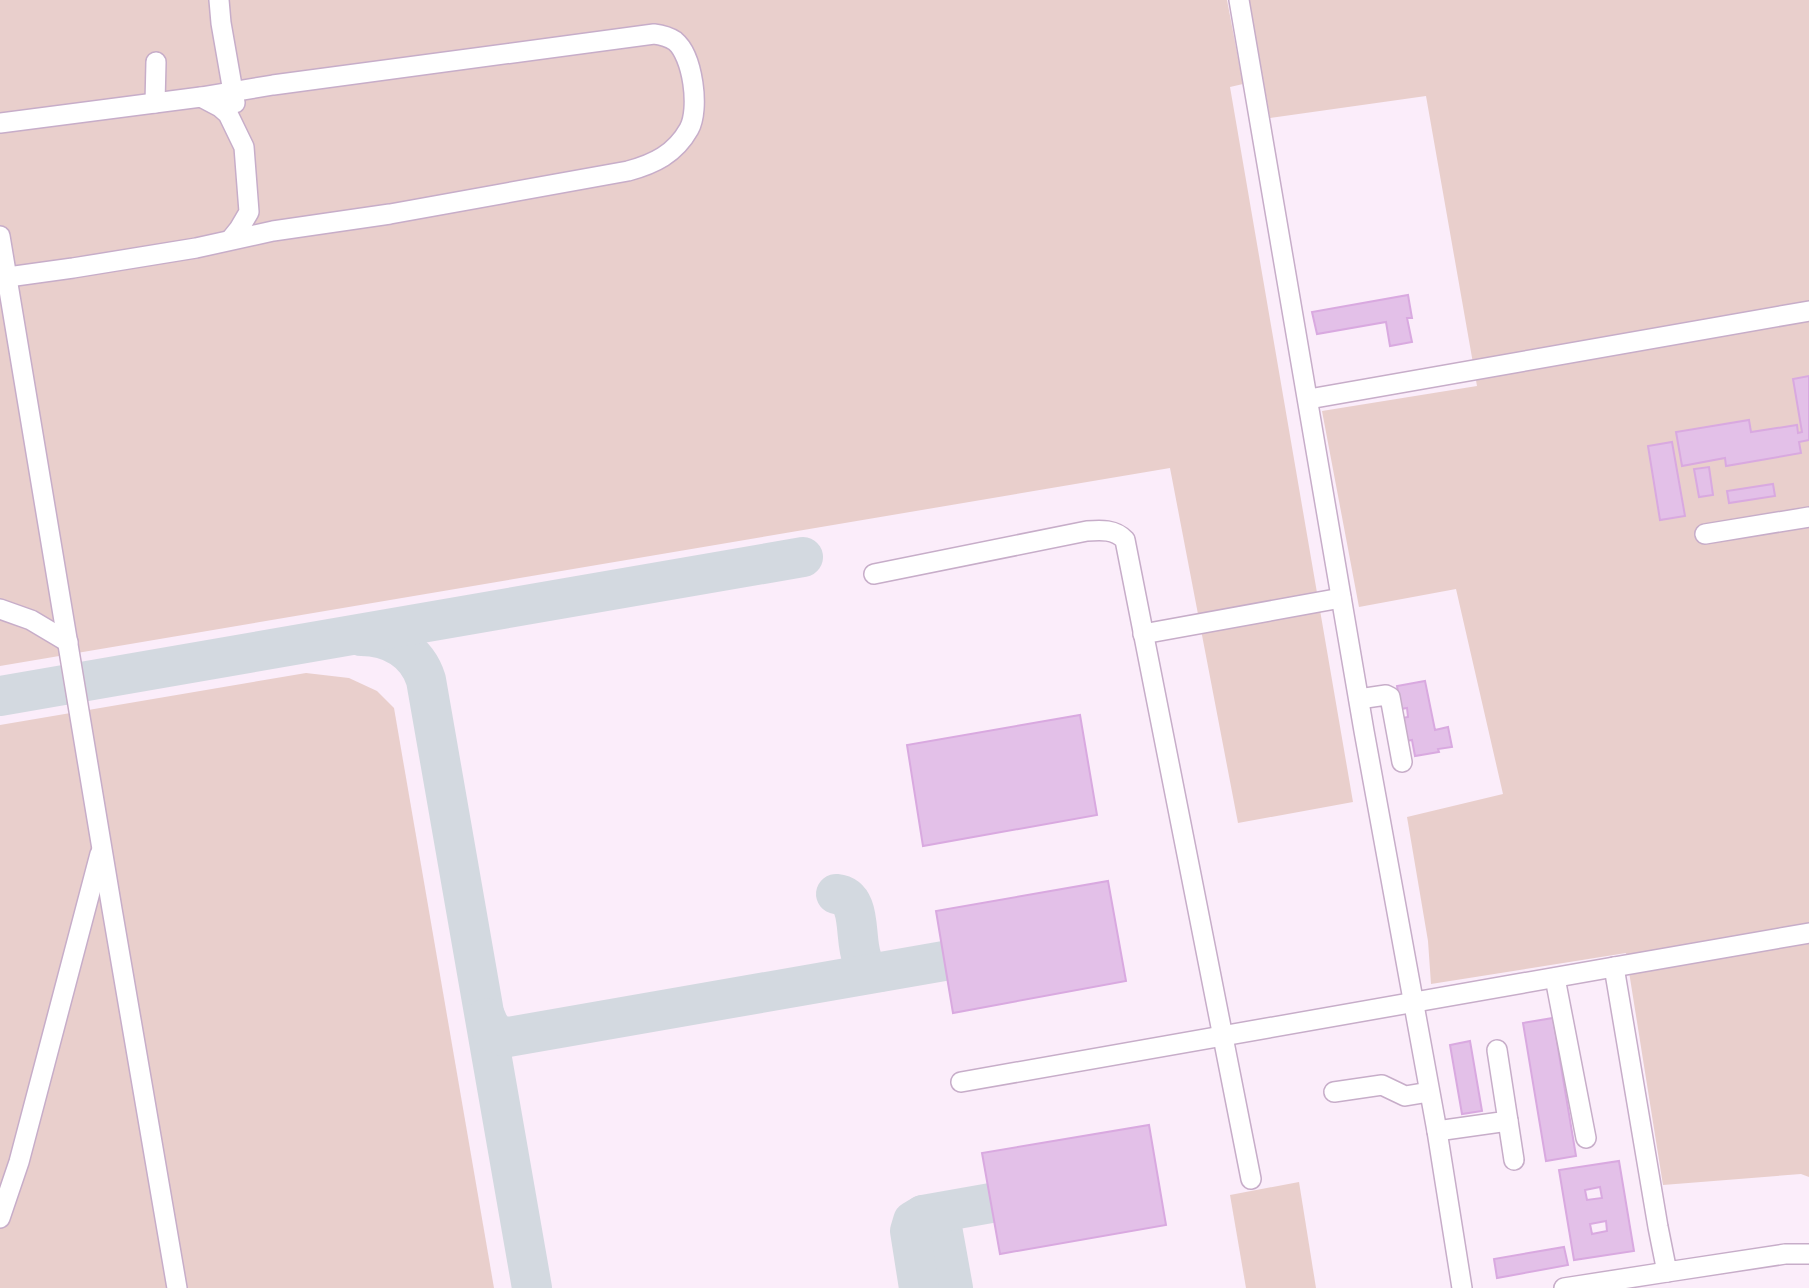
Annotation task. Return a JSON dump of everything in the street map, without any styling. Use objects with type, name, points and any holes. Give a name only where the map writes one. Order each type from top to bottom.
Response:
[{"type":"lane","points":[[219,0],[244,148],[249,212],[230,239]]},
{"type":"lane","points":[[1239,0],[1341,598],[1437,1131],[1462,1288]]},
{"type":"lane","points":[[0,123],[654,34],[666,36],[676,42],[685,56],[690,68],[694,101],[690,128],[668,155],[647,166],[628,171],[274,231],[195,248],[8,277]]},
{"type":"lane","points":[[155,103],[156,62]]},
{"type":"lane","points":[[201,97],[229,114],[244,148]]},
{"type":"lane","points":[[249,212],[274,231]]},
{"type":"lane","points":[[0,236],[177,1288]]},
{"type":"lane","points":[[1309,398],[1809,311]]},
{"type":"lane","points":[[1705,534],[1809,517]]},
{"type":"lane","points":[[874,573],[1087,531],[1113,531],[1125,540],[1251,1179]]},
{"type":"lane","points":[[1143,634],[1341,598]]},
{"type":"lane","points":[[31,620],[61,603]]},
{"type":"lane","points":[[0,609],[31,620],[68,642]]},
{"type":"lane","points":[[1359,699],[1386,695],[1390,697],[1402,762]]},
{"type":"lane","points":[[0,1218],[19,1163],[102,846]]},
{"type":"lane","points":[[961,1082],[1809,933]]},
{"type":"lane","points":[[1614,967],[1667,1272]]},
{"type":"lane","points":[[1555,978],[1586,1138]]},
{"type":"lane","points":[[1497,1050],[1514,1160]]},
{"type":"lane","points":[[1334,1092],[1382,1085],[1405,1096],[1429,1092]]},
{"type":"lane","points":[[1437,1131],[1508,1121]]},
{"type":"lane","points":[[1564,1288],[1785,1254],[1809,1254]]},
{"type":"shaded area","points":[[0,0],[1227,0],[1243,84],[1230,87],[1353,802],[1238,823],[1170,468],[0,666]]},
{"type":"shaded area","points":[[1249,0],[1809,0],[1809,1177],[1801,1174],[1663,1185],[1626,953],[1431,984],[1428,941],[1407,817],[1503,794],[1456,589],[1359,607],[1322,411],[1477,386],[1426,96],[1270,118]]},
{"type":"shaded area","points":[[306,673],[349,678],[377,691],[394,708],[494,1288],[0,1288],[0,725]]},
{"type":"shaded area","points":[[1299,1182],[1316,1288],[1246,1288],[1230,1195]]},
{"type":"building","points":[[1408,295],[1412,318],[1407,318],[1412,342],[1390,346],[1386,322],[1317,334],[1312,312]]},
{"type":"building","points":[[1809,376],[1809,440],[1799,442],[1801,453],[1726,466],[1725,458],[1682,466],[1676,432],[1749,420],[1751,432],[1797,425],[1798,433],[1802,432],[1793,379]]},
{"type":"building","points":[[1672,442],[1685,516],[1660,520],[1648,446]]},
{"type":"building","points":[[1709,467],[1713,495],[1699,497],[1694,469]]},
{"type":"building","points":[[1773,484],[1775,496],[1729,503],[1727,491]]},
{"type":"building","points":[[1425,681],[1435,730],[1448,727],[1452,747],[1415,756],[1412,740],[1406,741],[1402,718],[1408,717],[1407,708],[1401,709],[1397,686]]},
{"type":"building","points":[[1080,715],[1097,815],[923,846],[907,745]]},
{"type":"building","points":[[1108,881],[1126,981],[953,1013],[936,911]]},
{"type":"building","points":[[1553,1018],[1576,1156],[1546,1161],[1523,1023]]},
{"type":"building","points":[[1470,1041],[1482,1111],[1462,1114],[1450,1045]]},
{"type":"building","points":[[1149,1125],[1166,1225],[1000,1254],[982,1153]]},
{"type":"building","points":[[1619,1161],[1634,1251],[1574,1260],[1559,1170]],"holes":[[[1600,1187],[1602,1198],[1587,1200],[1585,1190]],[[1606,1221],[1607,1231],[1592,1234],[1590,1224]]]},
{"type":"building","points":[[1564,1247],[1568,1265],[1497,1278],[1494,1259]]},
{"type":"taxiway","points":[[0,696],[803,557]]},
{"type":"taxiway","points":[[361,636],[383,639],[401,647],[416,661],[426,680],[532,1288]]},
{"type":"taxiway","points":[[836,894],[847,898],[853,908],[862,960],[869,968],[880,972]]},
{"type":"taxiway","points":[[486,1018],[494,1031],[508,1037],[944,961]]},
{"type":"taxiway","points":[[919,1288],[910,1231],[913,1221],[923,1215],[991,1203]]},
{"type":"taxiway","points":[[923,1215],[935,1217],[942,1227],[953,1288]]}]
